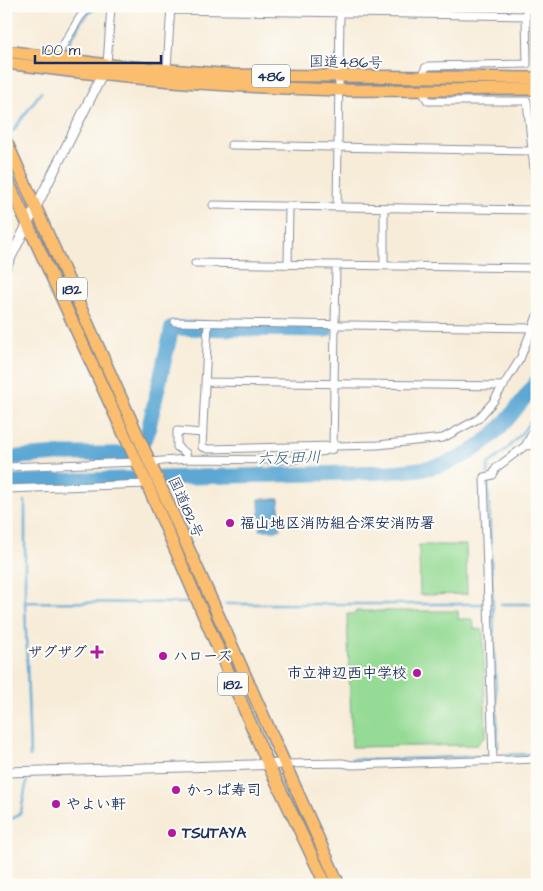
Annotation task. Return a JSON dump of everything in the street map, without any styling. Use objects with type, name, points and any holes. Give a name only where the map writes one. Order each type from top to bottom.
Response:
[{"type":"highway","name":"国道486号","points":[[6,51],[56,57],[104,70],[167,69],[232,75],[536,82]]},
{"type":"highway","name":"国道486号","points":[[6,63],[104,70],[219,84],[339,90],[421,90],[536,82]]},
{"type":"highway","name":"国道182号","points":[[6,141],[138,437],[146,483],[268,764],[326,885]]},
{"type":"highway","name":"国道182号","points":[[6,177],[130,446],[159,483],[339,885]]},
{"type":"street","points":[[56,57],[80,17],[90,6]]},
{"type":"street","points":[[6,267],[104,70],[111,6]]},
{"type":"street","points":[[386,6],[386,15]]},
{"type":"street","points":[[423,78],[426,68],[429,66],[527,64],[526,6]]},
{"type":"street","points":[[167,69],[171,8],[296,10],[340,14],[526,16]]},
{"type":"street","points":[[337,207],[340,14]]},
{"type":"street","points":[[421,90],[428,100],[528,101],[531,151],[537,198]]},
{"type":"street","points":[[231,145],[531,151]]},
{"type":"street","points":[[213,205],[537,210]]},
{"type":"street","points":[[288,206],[288,264]]},
{"type":"street","points":[[384,208],[384,266]]},
{"type":"street","points":[[195,263],[537,268]]},
{"type":"street","points":[[6,467],[186,459],[294,460],[302,456],[333,449],[336,265]]},
{"type":"street","points":[[208,327],[202,447],[208,449],[396,444],[443,438],[478,419],[504,386],[520,359],[537,316]]},
{"type":"street","points":[[175,322],[208,327],[335,325],[532,328]]},
{"type":"street","points":[[205,382],[504,386]]},
{"type":"street","points":[[493,761],[484,478],[494,475],[496,468],[525,446],[537,425]]},
{"type":"street","points":[[186,459],[186,452],[177,447],[177,431],[203,433]]},
{"type":"street","points":[[525,446],[537,445]]},
{"type":"street","points":[[6,489],[146,483]]},
{"type":"street","points":[[6,772],[268,764],[342,763],[352,766],[537,759]]},
{"type":"lane","points":[[534,6],[536,11],[536,82]]},
{"type":"green space","points":[[419,545],[466,545],[467,594],[420,595]]},
{"type":"green space","points":[[356,611],[458,611],[458,619],[473,619],[474,629],[483,630],[486,735],[477,745],[352,747],[347,614],[355,614]]},
{"type":"water","points":[[259,499],[279,499],[280,530],[260,530]]},
{"type":"waterway","points":[[65,50],[82,20],[96,7]]},
{"type":"waterway","points":[[13,131],[41,92]]},
{"type":"waterway","name":"六反田川","points":[[6,458],[58,454],[125,454],[136,452],[147,435],[172,328],[326,330]]},
{"type":"waterway","name":"六反田川","points":[[6,482],[388,472],[428,468],[457,459],[484,442],[507,420],[537,381]]},
{"type":"waterway","points":[[488,474],[488,464],[515,441],[537,412]]},
{"type":"waterway","name":"六反田川","points":[[25,456],[25,461]]},
{"type":"waterway","points":[[488,480],[498,747]]},
{"type":"waterway","points":[[25,501],[25,602]]},
{"type":"waterway","points":[[30,757],[25,602],[188,603]]},
{"type":"waterway","points":[[225,604],[485,604]]},
{"type":"waterway","points":[[501,604],[537,604]]},
{"type":"waterway","points":[[503,755],[537,754]]},
{"type":"waterway","points":[[352,759],[380,760],[489,756]]},
{"type":"waterway","points":[[6,818],[14,818],[21,812],[27,780]]},
{"type":"place","name":"福山地区消防組合深安消防署","points":[[230,523]]},
{"type":"place","name":"ザグザグ","points":[[97,652]]},
{"type":"place","name":"ハローズ","points":[[163,656]]},
{"type":"place","name":"市立神辺西中学校","points":[[417,673]]},
{"type":"place","name":"かっぱ寿司","points":[[176,790]]},
{"type":"place","name":"やよい軒","points":[[56,804]]},
{"type":"place","name":"TSUTAYA","points":[[172,833]]}]
